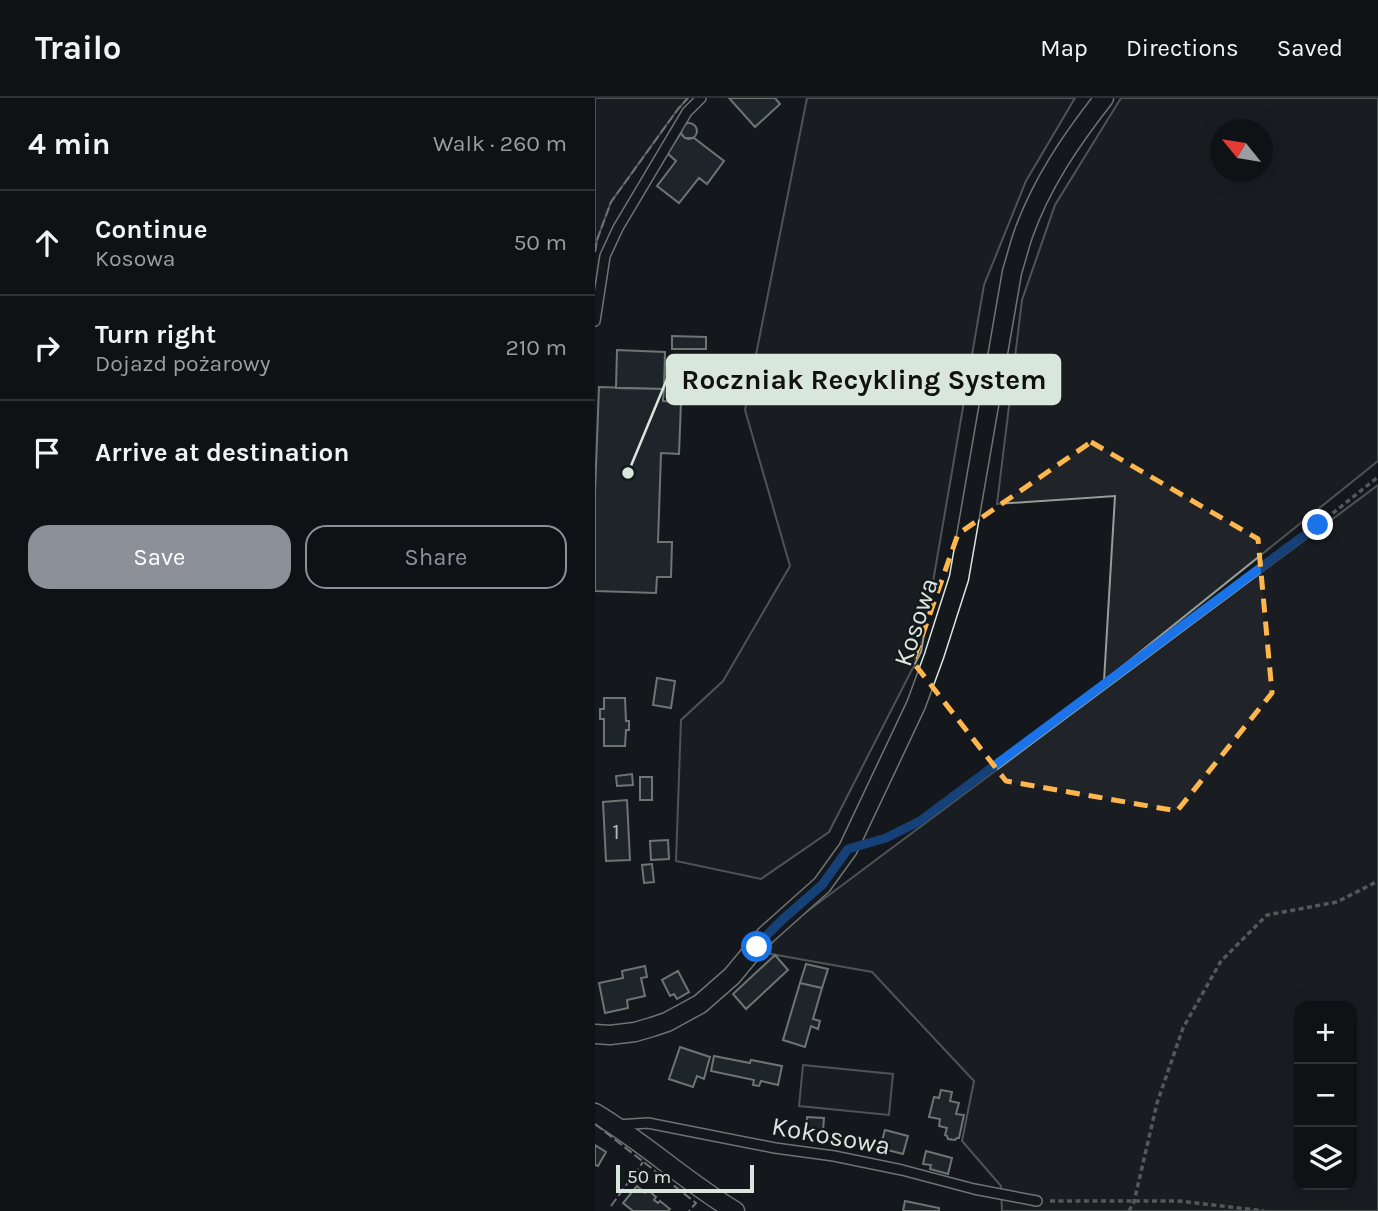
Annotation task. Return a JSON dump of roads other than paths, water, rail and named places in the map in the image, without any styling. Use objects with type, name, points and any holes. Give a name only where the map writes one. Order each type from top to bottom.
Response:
[{"type":"street","name":"Kosowa","points":[[595,1034],[635,1032],[667,1022],[700,1004],[732,976],[766,936],[822,885],[848,849],[916,705],[959,578],[1012,272],[1023,234],[1055,168],[1104,98]]},
{"type":"street","points":[[595,1114],[616,1125],[710,1196],[735,1211]]},
{"type":"lane","points":[[595,321],[605,256],[618,228],[687,112],[701,98]]},
{"type":"lane","name":"Kokosowa","points":[[616,1125],[648,1123],[775,1148],[834,1156],[1037,1201]]},
{"type":"place","name":"Roczniak Recykling System","points":[[628,473]]}]
